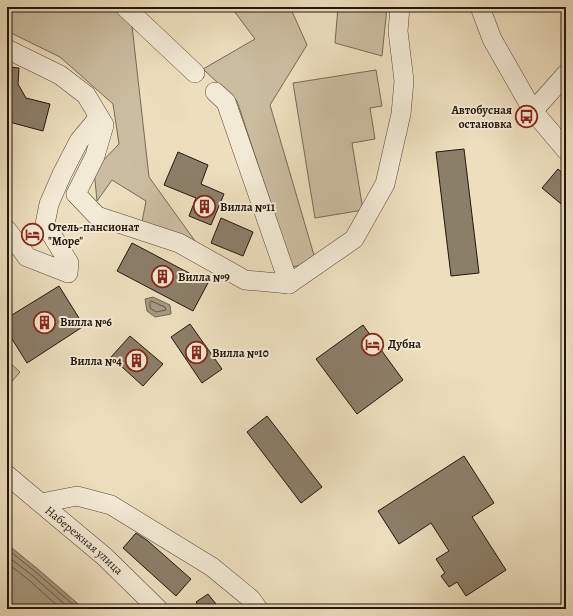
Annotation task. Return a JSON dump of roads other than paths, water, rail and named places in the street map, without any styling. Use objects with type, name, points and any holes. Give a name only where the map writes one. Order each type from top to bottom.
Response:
[{"type":"street","points":[[125,7],[195,73]]},
{"type":"street","points":[[7,49],[60,75],[86,95],[104,125],[96,156],[76,194],[97,216],[179,243],[245,280],[289,284],[354,239],[385,184],[401,114],[404,82],[398,30],[400,7]]},
{"type":"street","points":[[480,7],[492,39],[533,110],[566,150]]},
{"type":"street","points":[[533,110],[566,74]]},
{"type":"street","points":[[215,92],[226,102],[289,284]]},
{"type":"street","points":[[7,230],[27,257],[68,273],[69,262],[45,224],[49,204],[62,174],[79,141],[99,117]]},
{"type":"street","name":"Набережная улица","points":[[7,475],[105,557],[158,609]]},
{"type":"street","points":[[41,504],[77,496],[111,505],[212,567],[251,599],[258,609]]},
{"type":"water","points":[[153,297],[170,305],[171,314],[155,317],[147,311],[145,299]]},
{"type":"water","points":[[7,544],[39,570],[84,609],[7,609]]},
{"type":"place","name":"Автобусная остановка","points":[[527,117]]},
{"type":"place","name":"Вилла №11","points":[[205,207]]},
{"type":"place","name":"Отель-пансионат \"Море\"","points":[[33,234]]},
{"type":"place","name":"Вилла №9","points":[[163,277]]},
{"type":"place","name":"Вилла №6","points":[[44,322]]},
{"type":"place","name":"Дубна","points":[[372,344]]},
{"type":"place","name":"Вилла №10","points":[[196,353]]},
{"type":"place","name":"Вилла №4","points":[[137,361]]}]
